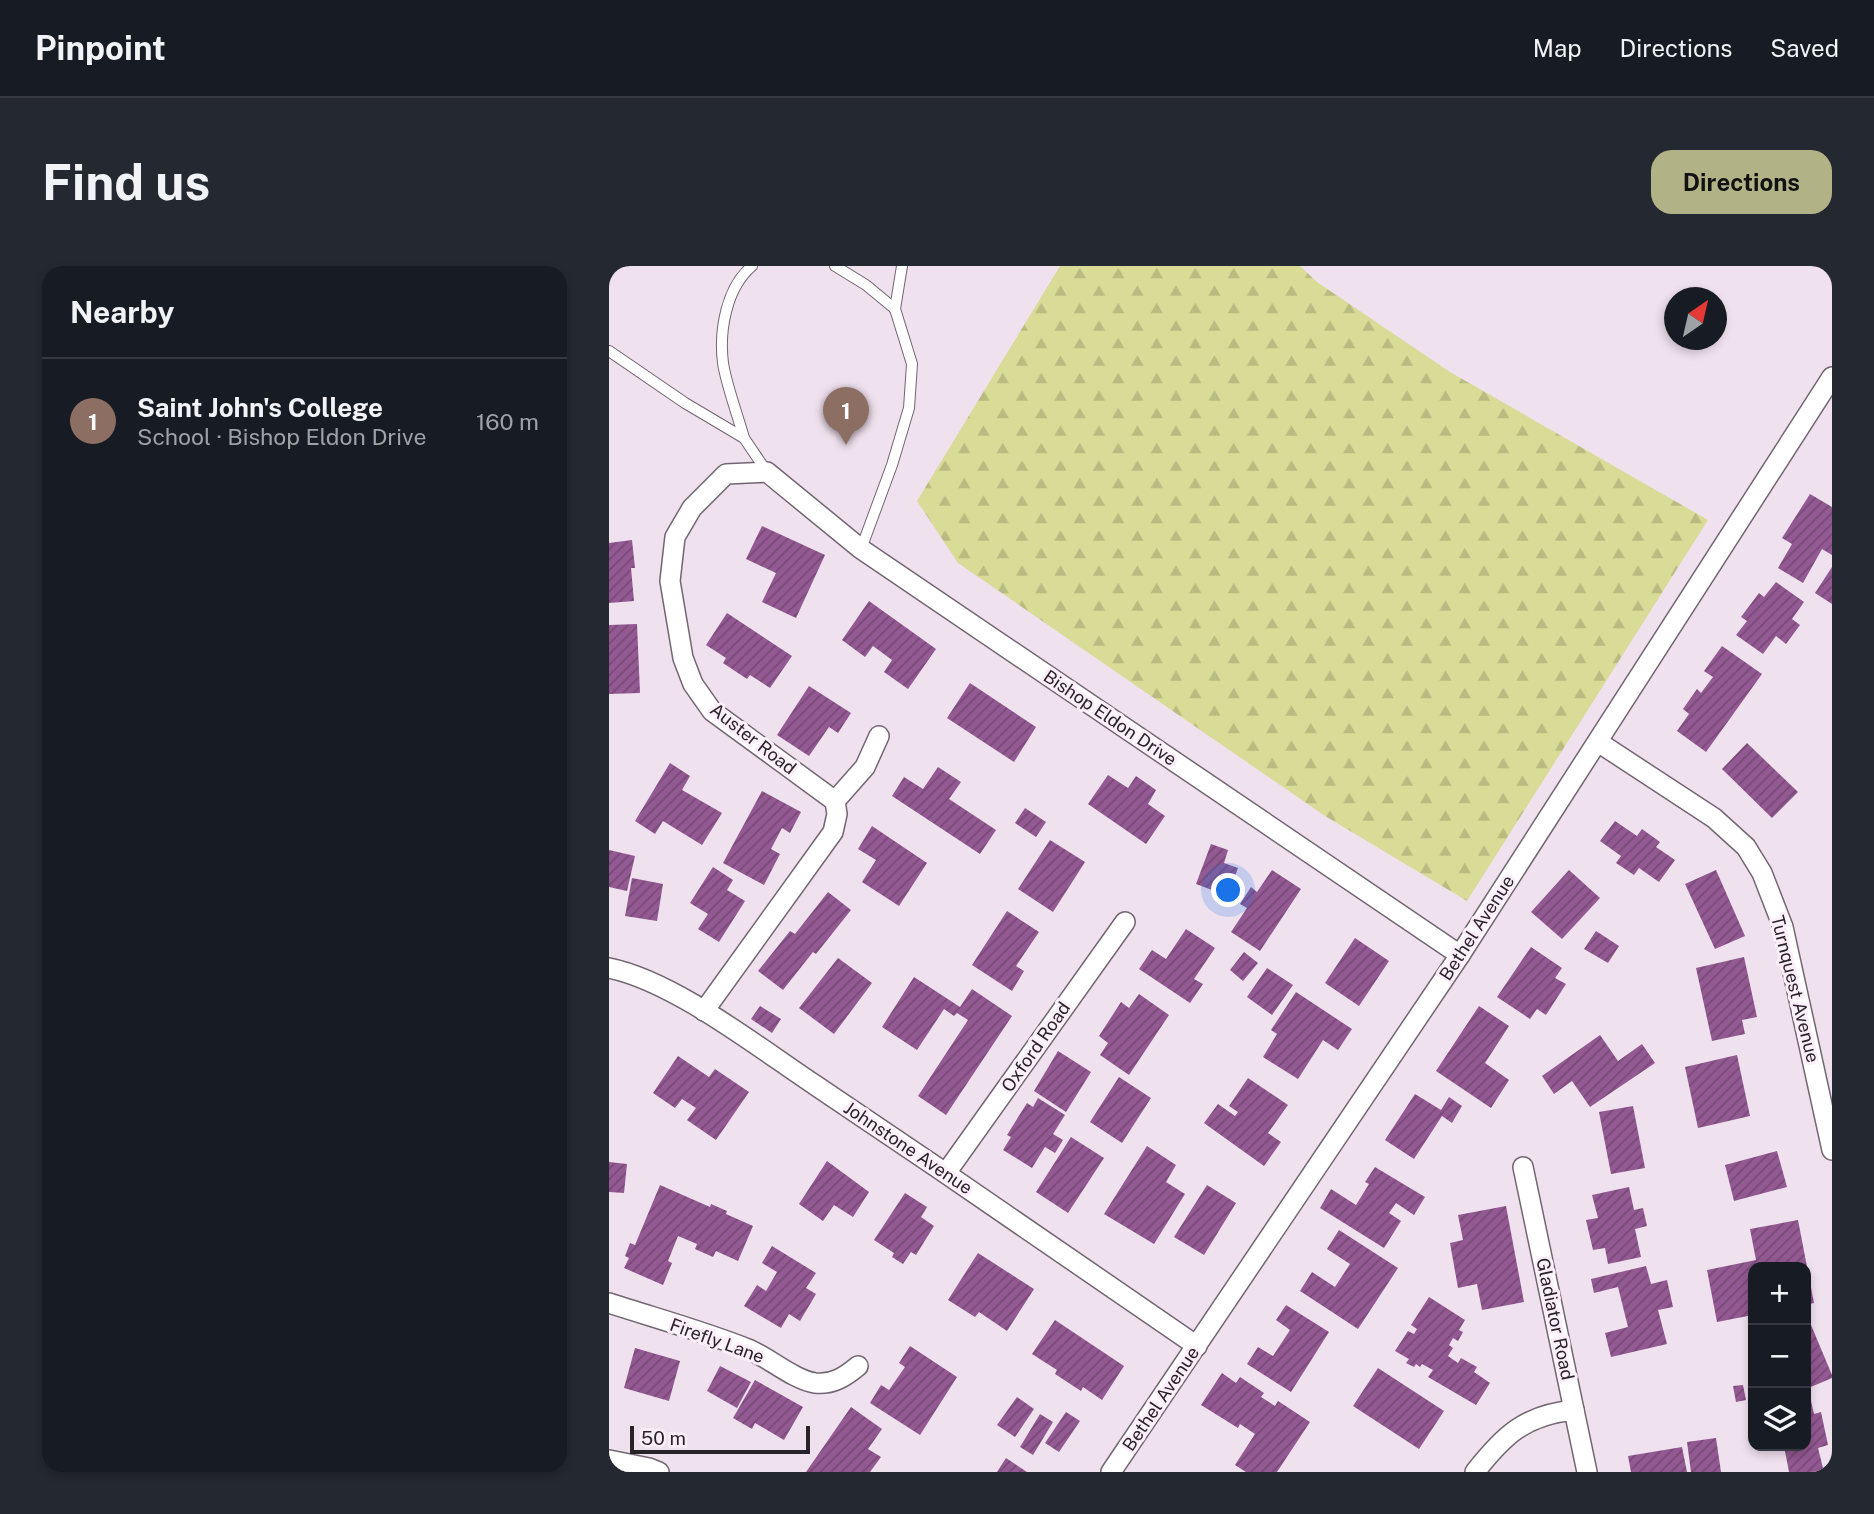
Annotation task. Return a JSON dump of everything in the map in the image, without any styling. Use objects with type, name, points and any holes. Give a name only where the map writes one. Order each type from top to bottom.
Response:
[{"type":"street","name":"Bethel Avenue","points":[[1111,1472],[1460,955],[1832,377]]},
{"type":"street","name":"Bishop Eldon Drive","points":[[767,472],[861,549],[1460,955]]},
{"type":"street","name":"Auster Road","points":[[767,472],[726,474],[692,508],[675,537],[670,581],[683,658],[693,684],[712,711],[835,801]]},
{"type":"street","points":[[704,1011],[833,832],[837,814],[835,801],[865,766],[879,736]]},
{"type":"street","name":"Turnquest Avenue","points":[[1598,741],[1714,818],[1746,847],[1762,873],[1783,927],[1832,1150]]},
{"type":"street","name":"Oxford Road","points":[[946,1173],[1125,922]]},
{"type":"street","name":"Johnstone Avenue","points":[[609,968],[637,975],[704,1011],[1197,1346]]},
{"type":"street","name":"Gladiator Road","points":[[1523,1167],[1587,1472]]},
{"type":"street","name":"Firefly Lane","points":[[609,1303],[749,1350],[803,1380],[814,1383],[845,1377],[858,1366]]},
{"type":"street","points":[[1475,1472],[1497,1443],[1523,1424],[1549,1413],[1574,1410]]},
{"type":"street","points":[[609,1460],[659,1472]]},
{"type":"lane","points":[[752,266],[732,294],[723,325],[723,365],[744,438],[767,472]]},
{"type":"lane","points":[[835,266],[866,285],[895,309]]},
{"type":"lane","points":[[861,549],[909,408],[912,364],[895,309],[902,266]]},
{"type":"lane","points":[[609,351],[685,403],[744,438]]},
{"type":"green space","points":[[1060,266],[1300,266],[1317,282],[1450,372],[1708,520],[1467,901],[1325,816],[958,563],[917,501]]},
{"type":"building","points":[[1810,494],[1832,507],[1832,555],[1822,549],[1803,583],[1778,568],[1792,544],[1782,538]]},
{"type":"building","points":[[762,526],[825,555],[796,618],[762,602],[776,573],[746,559]]},
{"type":"building","points":[[632,540],[634,601],[609,603],[609,543]]},
{"type":"building","points":[[1832,567],[1832,604],[1815,593]]},
{"type":"building","points":[[1776,582],[1804,602],[1792,619],[1800,625],[1786,644],[1776,636],[1763,654],[1736,635],[1747,621],[1741,617],[1759,593],[1764,597]]},
{"type":"building","points":[[869,601],[936,649],[908,689],[884,672],[892,660],[873,646],[865,657],[842,640]]},
{"type":"building","points":[[727,613],[792,656],[770,688],[750,675],[747,679],[723,663],[726,658],[706,645]]},
{"type":"building","points":[[637,624],[640,693],[609,694],[609,625]]},
{"type":"building","points":[[1722,646],[1762,674],[1706,752],[1677,731],[1689,714],[1683,709],[1697,689],[1701,693],[1713,677],[1704,671]]},
{"type":"building","points":[[970,683],[1036,727],[1014,762],[947,718]]},
{"type":"building","points":[[809,686],[851,713],[838,733],[829,727],[809,756],[777,735]]},
{"type":"building","points":[[1747,743],[1798,792],[1772,818],[1722,769]]},
{"type":"building","points":[[670,763],[690,776],[682,790],[722,813],[702,845],[663,821],[655,834],[635,821]]},
{"type":"building","points":[[938,767],[961,782],[949,799],[996,830],[980,854],[892,796],[904,777],[923,789]]},
{"type":"building","points":[[1108,775],[1128,788],[1136,776],[1156,790],[1148,804],[1165,816],[1146,844],[1088,804]]},
{"type":"building","points":[[762,791],[801,812],[790,833],[782,828],[771,849],[780,854],[764,885],[723,863]]},
{"type":"building","points":[[1025,808],[1046,822],[1036,837],[1015,823]]},
{"type":"building","points":[[1615,821],[1637,836],[1642,829],[1660,842],[1656,847],[1675,860],[1659,882],[1639,868],[1634,875],[1616,863],[1621,856],[1600,841]]},
{"type":"building","points":[[872,826],[927,863],[899,906],[862,882],[876,860],[858,849]]},
{"type":"building","points":[[1050,840],[1085,862],[1053,912],[1018,889]]},
{"type":"building","points":[[1211,844],[1228,850],[1224,863],[1238,868],[1228,896],[1196,884]]},
{"type":"building","points":[[609,850],[635,856],[627,891],[609,887]]},
{"type":"building","points":[[713,867],[733,880],[727,890],[745,901],[719,942],[698,929],[708,914],[690,903]]},
{"type":"building","points":[[1272,870],[1301,889],[1260,951],[1231,932],[1247,908],[1240,904],[1251,887],[1257,892]]},
{"type":"building","points":[[1569,870],[1600,898],[1562,939],[1531,912]]},
{"type":"building","points":[[1716,870],[1745,936],[1715,949],[1685,884]]},
{"type":"building","points":[[632,878],[663,884],[657,921],[625,916]]},
{"type":"building","points":[[828,892],[851,910],[783,990],[758,971],[790,931],[795,934]]},
{"type":"building","points":[[1007,911],[1039,932],[1016,966],[1024,971],[1012,991],[972,965]]},
{"type":"building","points":[[1186,929],[1215,948],[1194,979],[1203,984],[1190,1003],[1139,969],[1152,950],[1166,959]]},
{"type":"building","points":[[1596,931],[1619,946],[1608,963],[1584,949]]},
{"type":"building","points":[[1355,938],[1389,961],[1359,1006],[1325,983]]},
{"type":"building","points":[[1531,947],[1562,968],[1555,978],[1566,984],[1546,1015],[1537,1009],[1530,1019],[1497,997]]},
{"type":"building","points":[[1244,952],[1258,963],[1243,981],[1230,970]]},
{"type":"building","points":[[1744,957],[1757,1017],[1742,1020],[1745,1034],[1712,1041],[1696,968]]},
{"type":"building","points":[[838,958],[872,983],[834,1034],[799,1008]]},
{"type":"building","points":[[1267,968],[1293,985],[1272,1015],[1247,997]]},
{"type":"building","points":[[914,977],[960,1007],[972,989],[1012,1016],[946,1115],[918,1096],[968,1020],[957,1013],[954,1016],[944,1009],[917,1050],[882,1027]]},
{"type":"building","points":[[1296,992],[1352,1029],[1338,1050],[1323,1040],[1298,1079],[1263,1057],[1277,1034],[1271,1030]]},
{"type":"building","points":[[1139,994],[1169,1015],[1129,1075],[1100,1055],[1108,1043],[1099,1036],[1121,1002],[1129,1008]]},
{"type":"building","points":[[760,1006],[781,1019],[772,1033],[751,1019]]},
{"type":"building","points":[[1479,1006],[1509,1026],[1485,1063],[1509,1080],[1491,1108],[1436,1071]]},
{"type":"building","points":[[1600,1035],[1618,1061],[1642,1044],[1655,1063],[1590,1107],[1572,1081],[1554,1094],[1542,1076]]},
{"type":"building","points":[[1058,1051],[1091,1072],[1066,1112],[1034,1091]]},
{"type":"building","points":[[1737,1055],[1750,1116],[1698,1128],[1685,1067]]},
{"type":"building","points":[[678,1056],[709,1077],[715,1069],[749,1092],[716,1140],[687,1120],[696,1108],[682,1099],[675,1108],[653,1093]]},
{"type":"building","points":[[1119,1077],[1151,1098],[1122,1143],[1090,1122]]},
{"type":"building","points":[[1248,1078],[1288,1105],[1268,1133],[1281,1142],[1264,1166],[1204,1123],[1218,1104],[1235,1116],[1238,1112],[1229,1106]]},
{"type":"building","points":[[1415,1094],[1441,1110],[1449,1097],[1462,1106],[1452,1123],[1442,1116],[1414,1159],[1385,1140]]},
{"type":"building","points":[[1038,1098],[1065,1115],[1053,1134],[1063,1140],[1055,1153],[1045,1147],[1032,1168],[1003,1150],[1011,1137],[1007,1135],[1027,1103],[1033,1107]]},
{"type":"building","points":[[1633,1106],[1645,1168],[1611,1174],[1599,1112]]},
{"type":"building","points":[[1071,1137],[1104,1158],[1068,1213],[1036,1192]]},
{"type":"building","points":[[1147,1146],[1176,1165],[1166,1182],[1185,1194],[1154,1244],[1104,1214]]},
{"type":"building","points":[[1777,1151],[1787,1187],[1734,1201],[1725,1165]]},
{"type":"building","points":[[827,1161],[869,1192],[853,1217],[834,1205],[823,1221],[799,1204]]},
{"type":"building","points":[[609,1162],[627,1164],[624,1193],[609,1192]]},
{"type":"building","points":[[1375,1167],[1425,1197],[1414,1215],[1396,1203],[1389,1213],[1401,1221],[1384,1248],[1320,1208],[1331,1189],[1356,1205],[1369,1184],[1365,1182]]},
{"type":"building","points":[[660,1185],[710,1207],[711,1204],[727,1211],[726,1214],[753,1226],[738,1261],[716,1251],[713,1257],[695,1249],[697,1244],[678,1236],[668,1261],[672,1263],[663,1285],[624,1268],[629,1258],[625,1256],[630,1243],[635,1245]]},
{"type":"building","points":[[1207,1185],[1236,1203],[1204,1255],[1174,1237]]},
{"type":"building","points":[[1629,1187],[1634,1210],[1643,1208],[1647,1226],[1635,1229],[1641,1257],[1608,1264],[1605,1248],[1593,1250],[1586,1220],[1598,1218],[1592,1195]]},
{"type":"building","points":[[905,1193],[927,1207],[921,1217],[934,1226],[916,1255],[911,1252],[903,1264],[892,1257],[894,1253],[874,1240]]},
{"type":"building","points":[[1506,1206],[1524,1302],[1482,1310],[1477,1284],[1458,1288],[1450,1243],[1463,1240],[1458,1215]]},
{"type":"building","points":[[1798,1220],[1806,1262],[1748,1262],[1748,1316],[1717,1322],[1707,1270],[1756,1260],[1750,1229]]},
{"type":"building","points":[[1339,1230],[1398,1268],[1358,1329],[1300,1291],[1312,1272],[1335,1287],[1350,1264],[1327,1249]]},
{"type":"building","points":[[772,1246],[816,1273],[806,1288],[816,1294],[800,1321],[789,1314],[781,1328],[744,1306],[757,1285],[766,1291],[777,1272],[762,1263]]},
{"type":"building","points":[[978,1253],[1034,1289],[1007,1331],[979,1312],[975,1317],[948,1300]]},
{"type":"building","points":[[1646,1266],[1651,1284],[1667,1280],[1673,1307],[1658,1310],[1667,1344],[1611,1357],[1605,1333],[1628,1327],[1618,1287],[1594,1293],[1591,1279]]},
{"type":"building","points":[[1429,1297],[1465,1320],[1459,1330],[1463,1332],[1458,1341],[1453,1338],[1449,1345],[1453,1348],[1448,1356],[1458,1363],[1461,1358],[1477,1367],[1474,1372],[1490,1383],[1476,1405],[1428,1377],[1433,1370],[1422,1364],[1420,1367],[1416,1364],[1414,1367],[1406,1363],[1409,1359],[1395,1351],[1408,1331],[1414,1334],[1417,1329],[1411,1325]]},
{"type":"building","points":[[1286,1305],[1329,1332],[1291,1392],[1247,1364],[1258,1347],[1273,1356],[1290,1330],[1276,1320]]},
{"type":"building","points":[[1055,1320],[1124,1366],[1102,1400],[1083,1387],[1081,1391],[1055,1374],[1057,1370],[1032,1354]]},
{"type":"building","points":[[1811,1325],[1832,1375],[1832,1378],[1811,1387]]},
{"type":"building","points":[[910,1346],[957,1377],[920,1435],[870,1403],[881,1385],[889,1390],[905,1367],[899,1363]]},
{"type":"building","points":[[635,1348],[680,1361],[669,1401],[624,1388]]},
{"type":"building","points":[[720,1366],[751,1382],[737,1408],[707,1391]]},
{"type":"building","points":[[1378,1368],[1444,1411],[1419,1449],[1353,1406]]},
{"type":"building","points":[[1222,1373],[1236,1383],[1240,1377],[1264,1393],[1261,1397],[1275,1406],[1278,1401],[1310,1422],[1277,1472],[1246,1472],[1235,1465],[1255,1434],[1240,1424],[1238,1428],[1201,1405]]},
{"type":"building","points":[[755,1380],[803,1407],[784,1440],[755,1423],[752,1429],[733,1418]]},
{"type":"building","points":[[1743,1385],[1746,1400],[1736,1402],[1733,1386]]},
{"type":"building","points":[[1017,1397],[1034,1409],[1015,1437],[997,1425]]},
{"type":"building","points":[[1811,1401],[1814,1414],[1821,1412],[1828,1445],[1818,1448],[1824,1472],[1789,1472],[1785,1451],[1811,1451]]},
{"type":"building","points":[[851,1407],[882,1429],[868,1449],[881,1457],[870,1472],[806,1472]]},
{"type":"building","points":[[1066,1412],[1080,1421],[1059,1452],[1045,1443]]},
{"type":"building","points":[[1040,1414],[1053,1422],[1033,1455],[1020,1447]]},
{"type":"building","points":[[1716,1438],[1721,1472],[1691,1472],[1687,1442]]},
{"type":"building","points":[[1682,1447],[1687,1472],[1631,1472],[1628,1456]]},
{"type":"building","points":[[1006,1458],[1027,1472],[997,1472]]},
{"type":"place","name":"Saint John's College","points":[[846,445]]}]
